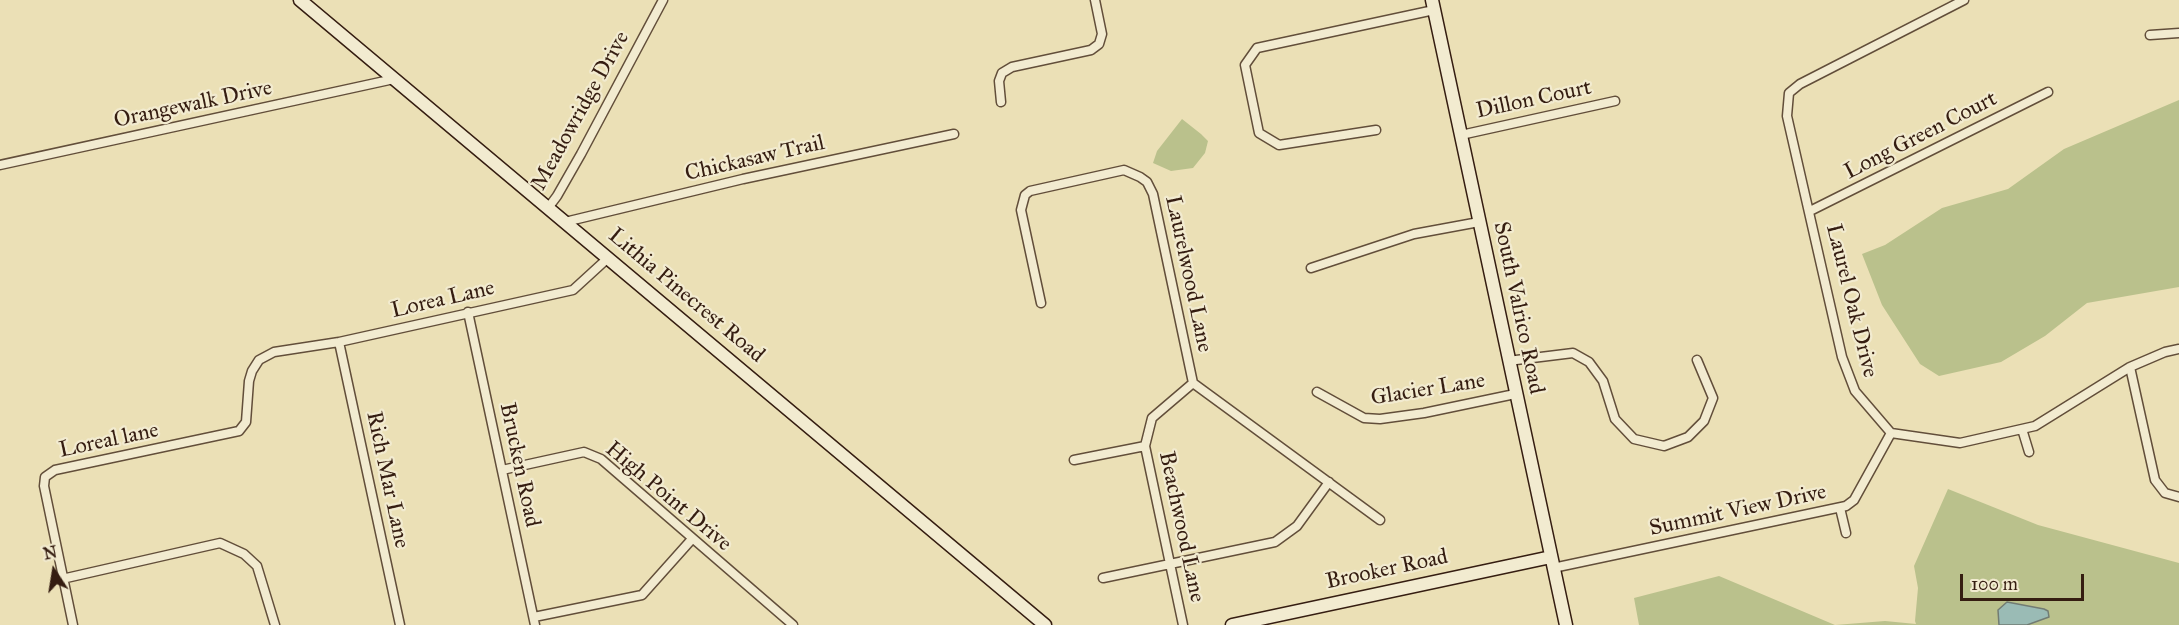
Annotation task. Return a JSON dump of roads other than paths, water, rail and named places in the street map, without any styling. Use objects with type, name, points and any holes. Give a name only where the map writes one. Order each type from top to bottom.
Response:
[{"type":"main road","name":"Lithia Pinecrest Road","points":[[300,0],[1045,625]]},
{"type":"main road","name":"South Valrico Road","points":[[1433,5],[1566,625]]},
{"type":"main road","name":"Brooker Road","points":[[1232,625],[1552,563]]},
{"type":"street","name":"Meadowridge Drive","points":[[548,208],[581,154],[663,0]]},
{"type":"street","points":[[1001,102],[999,81],[1002,73],[1012,67],[1091,50],[1099,44],[1102,34],[1095,0]]},
{"type":"street","name":"Laurel Oak Drive","points":[[1891,433],[1855,391],[1842,357],[1787,116],[1789,93],[1800,84],[1964,0]]},
{"type":"street","points":[[1376,130],[1280,145],[1259,132],[1245,65],[1257,48],[1433,5]]},
{"type":"street","points":[[2150,35],[2179,33]]},
{"type":"street","name":"Orangewalk Drive","points":[[0,165],[394,79]]},
{"type":"street","name":"Long Green Court","points":[[1810,211],[2048,92]]},
{"type":"street","name":"Dillon Court","points":[[1461,135],[1615,101]]},
{"type":"street","name":"Chickasaw Trail","points":[[565,222],[753,177],[954,134]]},
{"type":"street","name":"Laurelwood Lane","points":[[1041,303],[1021,210],[1025,195],[1030,191],[1124,170],[1148,182],[1193,383],[1380,520]]},
{"type":"street","points":[[1311,268],[1414,234],[1479,222]]},
{"type":"street","name":"Lorea Lane","points":[[274,352],[339,342],[573,290],[608,258]]},
{"type":"street","name":"Brucken Road","points":[[468,312],[534,621]]},
{"type":"street","name":"Rich Mar Lane","points":[[339,342],[400,625]]},
{"type":"street","points":[[1891,433],[1960,443],[2035,426],[2130,367],[2165,352],[2179,349]]},
{"type":"street","name":"Loreal lane","points":[[73,625],[44,486],[45,477],[55,470],[239,431],[246,422],[249,381],[252,371],[259,360],[274,352]]},
{"type":"street","points":[[1508,361],[1573,352],[1589,362],[1603,381],[1615,419],[1634,439],[1664,446],[1688,437],[1704,421],[1713,398],[1697,360]]},
{"type":"street","points":[[2130,367],[2155,480],[2165,493],[2179,497]]},
{"type":"street","name":"Beachwood Lane","points":[[1183,625],[1145,446],[1152,418],[1193,383]]},
{"type":"street","name":"Glacier Lane","points":[[1317,392],[1364,418],[1380,419],[1515,394]]},
{"type":"street","points":[[2022,429],[2029,452]]},
{"type":"street","name":"Summit View Drive","points":[[1552,563],[1846,506],[1854,500],[1891,433]]},
{"type":"street","points":[[1074,460],[1145,446]]},
{"type":"street","name":"High Point Drive","points":[[502,470],[584,452],[601,459],[793,625]]},
{"type":"street","points":[[1102,578],[1275,542],[1297,526],[1329,482]]},
{"type":"street","points":[[1840,508],[1846,533]]},
{"type":"street","points":[[534,621],[642,596],[692,539]]},
{"type":"street","points":[[62,579],[220,543],[244,554],[257,566],[275,625]]},
{"type":"water","points":[[2007,602],[2044,609],[2048,611],[2049,617],[2027,625],[1999,625],[1998,610]]}]
